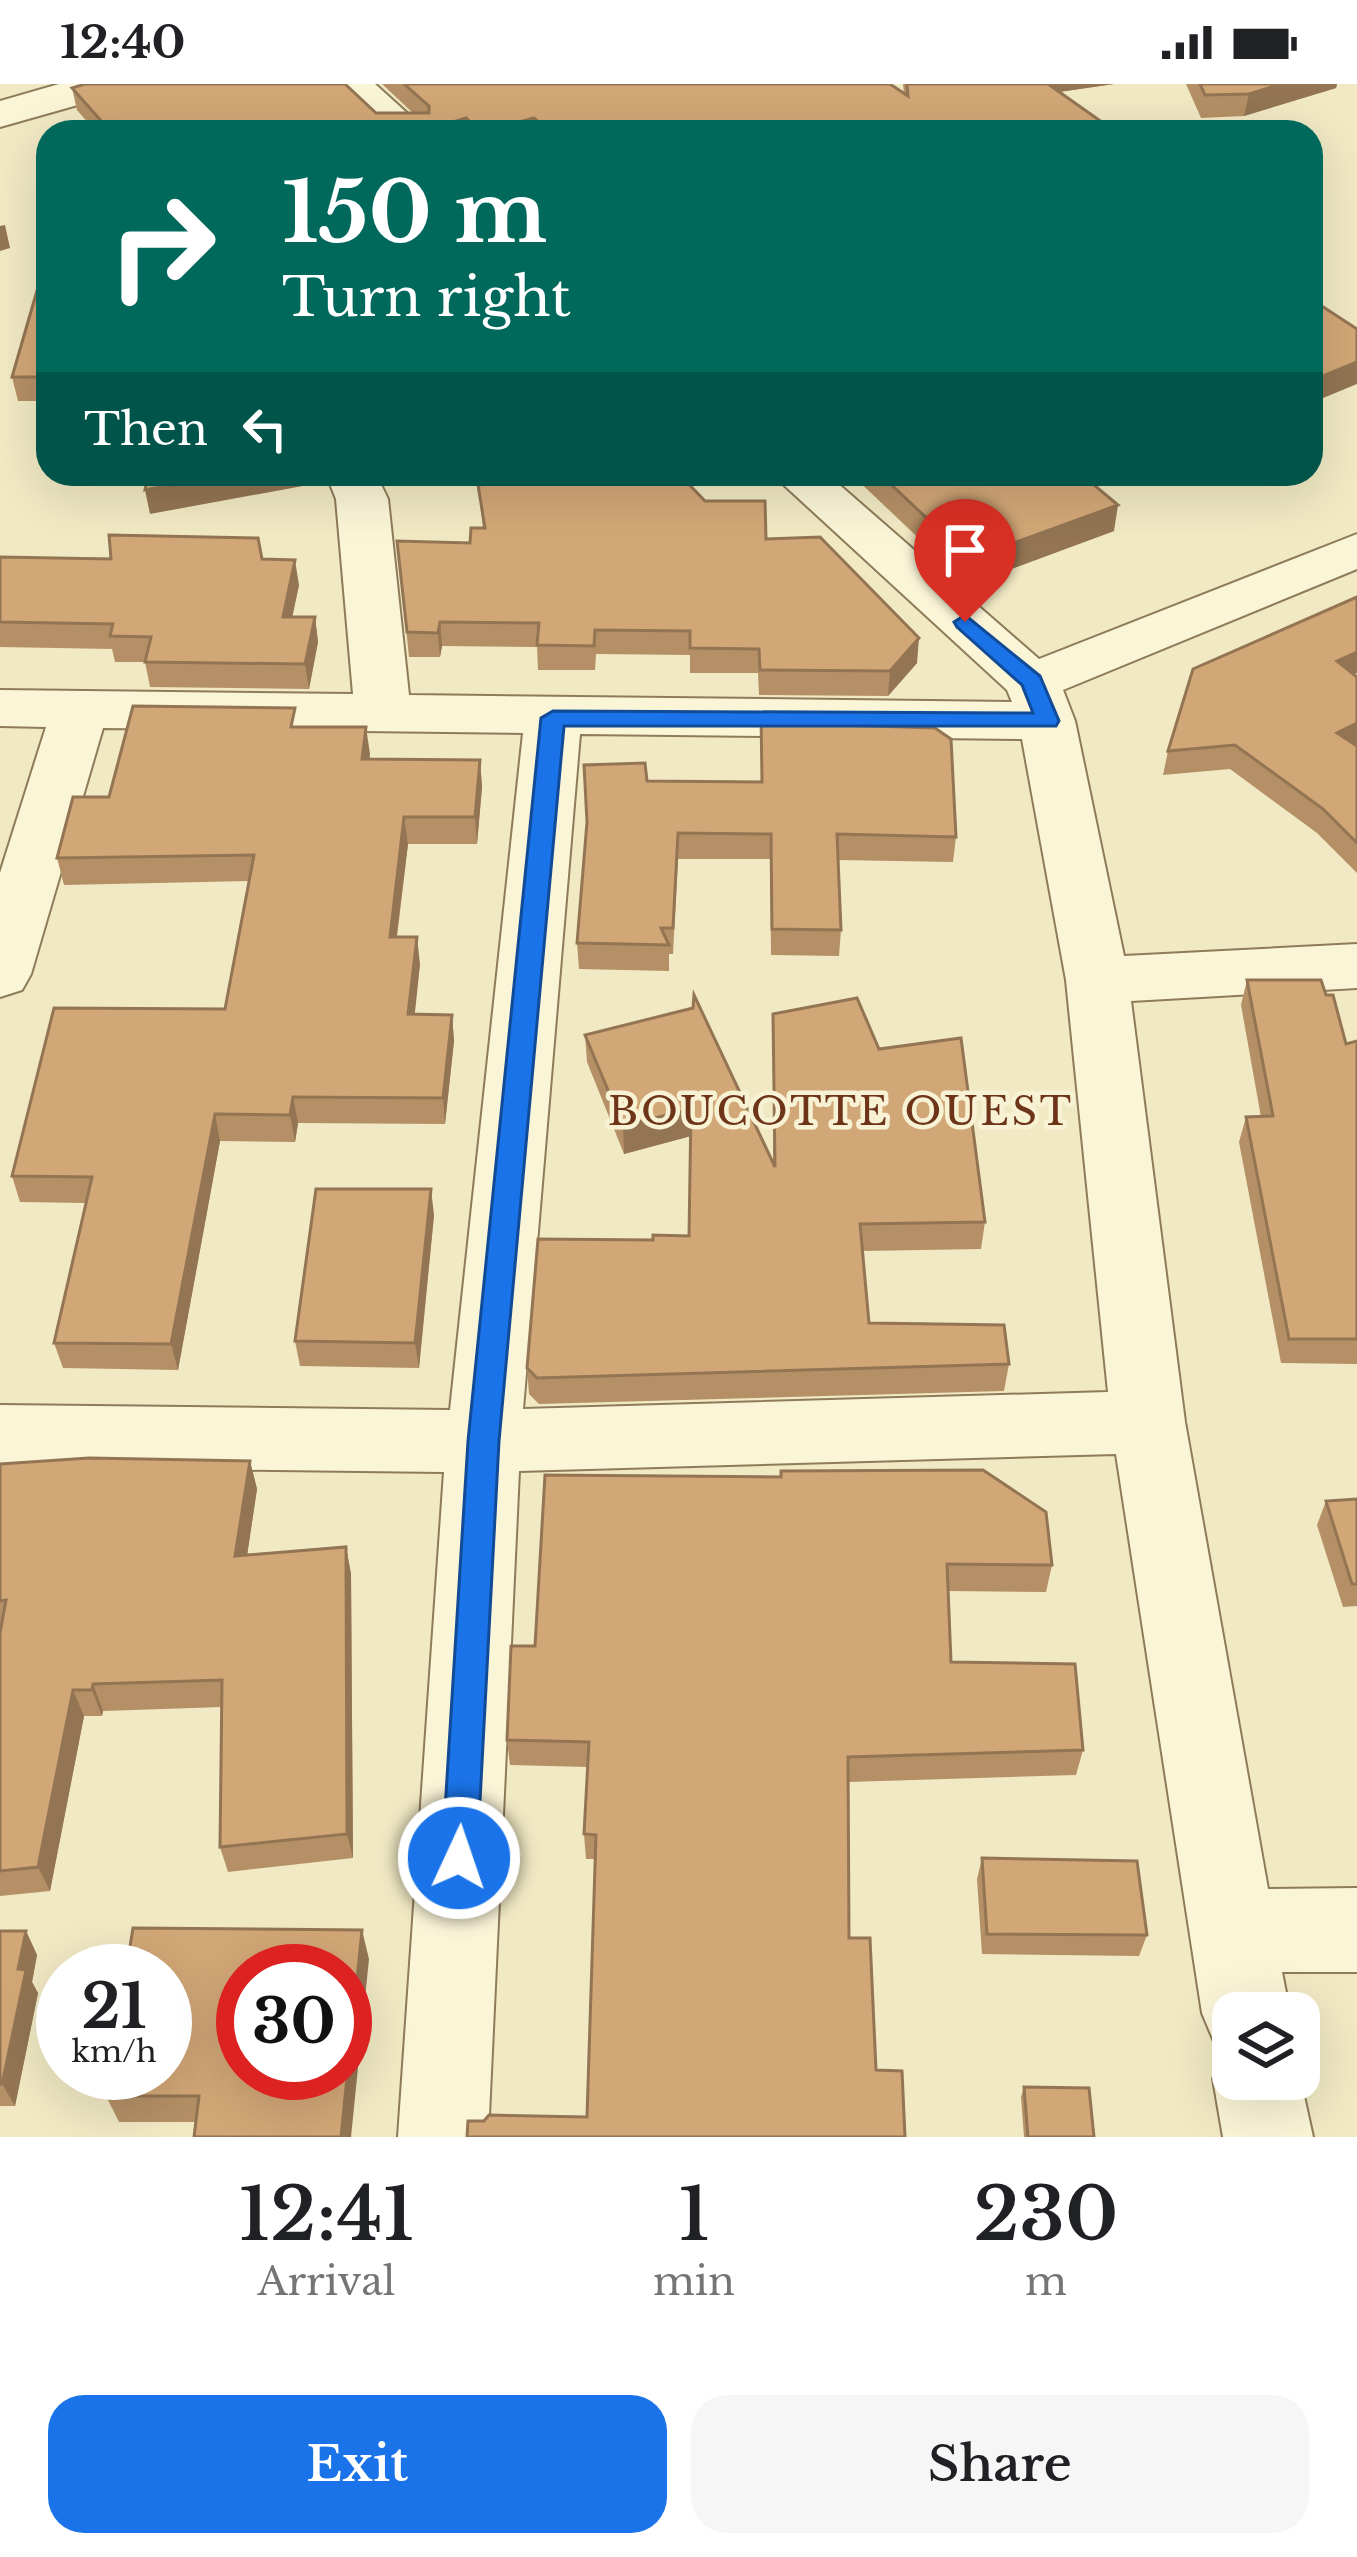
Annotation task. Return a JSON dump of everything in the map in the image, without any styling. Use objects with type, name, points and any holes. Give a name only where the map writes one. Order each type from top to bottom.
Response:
[{"type":"street","points":[[28,117],[105,84]]},
{"type":"street","points":[[350,84],[392,120]]},
{"type":"street","points":[[356,486],[362,499],[383,716]]},
{"type":"street","points":[[810,486],[1040,701],[1097,980],[1148,1422],[1242,1992]]},
{"type":"street","points":[[0,708],[553,718],[1040,701],[1357,550]]},
{"type":"street","points":[[0,974],[79,711]]},
{"type":"street","points":[[443,2137],[483,1441],[553,718]]},
{"type":"street","points":[[1097,980],[1357,966]]},
{"type":"street","points":[[0,1436],[483,1441],[1148,1422]]},
{"type":"street","points":[[1231,1931],[1357,1930]]},
{"type":"street","points":[[1261,2100],[1268,2137]]},
{"type":"building","points":[[85,84],[345,84],[376,113],[429,113],[429,106],[404,84],[890,84],[908,96],[907,84],[1048,84],[1099,120],[100,120],[72,88]]},
{"type":"building","points":[[1200,84],[1281,84],[1249,94],[1205,95]]},
{"type":"building","points":[[36,294],[36,377],[12,377]]},
{"type":"building","points":[[1323,307],[1357,329],[1357,362],[1323,376]]},
{"type":"building","points":[[478,486],[691,486],[705,501],[765,501],[766,539],[820,537],[919,638],[890,671],[760,670],[759,649],[690,648],[690,631],[595,630],[594,646],[537,645],[539,623],[440,622],[438,633],[407,632],[397,541],[470,543],[471,528],[485,528]]},
{"type":"building","points":[[893,486],[1095,486],[1118,505],[970,559]]},
{"type":"building","points":[[109,535],[258,538],[262,559],[295,560],[283,617],[315,617],[305,664],[145,662],[151,637],[110,636],[113,624],[0,622],[0,557],[111,559]]},
{"type":"building","points":[[1357,597],[1357,652],[1337,661],[1357,677],[1357,723],[1337,733],[1357,746],[1357,843],[1323,809],[1235,745],[1168,751],[1193,669]]},
{"type":"building","points":[[133,706],[295,708],[291,727],[366,727],[362,759],[480,760],[475,817],[404,817],[390,937],[417,937],[408,1014],[452,1015],[443,1098],[293,1097],[290,1115],[215,1114],[171,1344],[54,1343],[92,1177],[12,1176],[54,1008],[225,1009],[254,855],[57,858],[73,797],[109,797]]},
{"type":"building","points":[[761,715],[850,716],[842,725],[935,728],[951,739],[956,837],[837,834],[841,930],[772,929],[771,834],[678,833],[673,928],[661,928],[669,945],[577,943],[587,822],[584,765],[645,763],[647,781],[762,782]]},
{"type":"building","points":[[1247,980],[1321,980],[1326,995],[1333,995],[1346,1044],[1357,1041],[1357,1339],[1289,1339],[1246,1117],[1273,1116]]},
{"type":"building","points":[[694,995],[775,1167],[773,1014],[857,998],[879,1049],[961,1038],[985,1222],[860,1224],[869,1323],[1004,1325],[1009,1364],[537,1378],[527,1368],[538,1239],[689,1236],[691,1109],[623,1126],[585,1035],[693,1008]]},
{"type":"building","points":[[316,1189],[431,1189],[415,1343],[295,1341]]},
{"type":"building","points":[[89,1458],[250,1461],[235,1556],[346,1547],[347,1834],[220,1847],[222,1680],[93,1684],[92,1690],[73,1690],[38,1867],[0,1871],[0,1633],[6,1600],[0,1601],[0,1464]]},
{"type":"building","points":[[983,1470],[1046,1512],[1052,1565],[947,1564],[951,1662],[1075,1664],[1083,1750],[848,1757],[849,1938],[870,1938],[876,2070],[902,2071],[905,2137],[467,2137],[468,2121],[484,2121],[489,2115],[587,2117],[596,1835],[584,1834],[589,1742],[507,1740],[511,1646],[535,1646],[545,1475],[781,1477],[781,1471]]},
{"type":"building","points":[[1357,1499],[1357,1584],[1352,1584],[1326,1501]]},
{"type":"building","points":[[982,1858],[1137,1861],[1147,1935],[987,1934]]},
{"type":"building","points":[[133,1928],[362,1930],[361,1944],[216,1944],[216,2100],[345,2100],[341,2137],[194,2137],[199,2096],[192,2096],[192,1944],[130,1944]]},
{"type":"building","points":[[0,1931],[26,1931],[18,1969],[26,1970],[2,2084],[0,2084]]},
{"type":"building","points":[[1024,2087],[1089,2088],[1094,2137],[1028,2137]]},
{"type":"district","name":"BOUCOTTE OUEST","points":[[841,1111]]},
{"type":"route","points":[[459,1858],[483,1441],[553,718],[1047,721],[1032,682],[965,622]]}]
